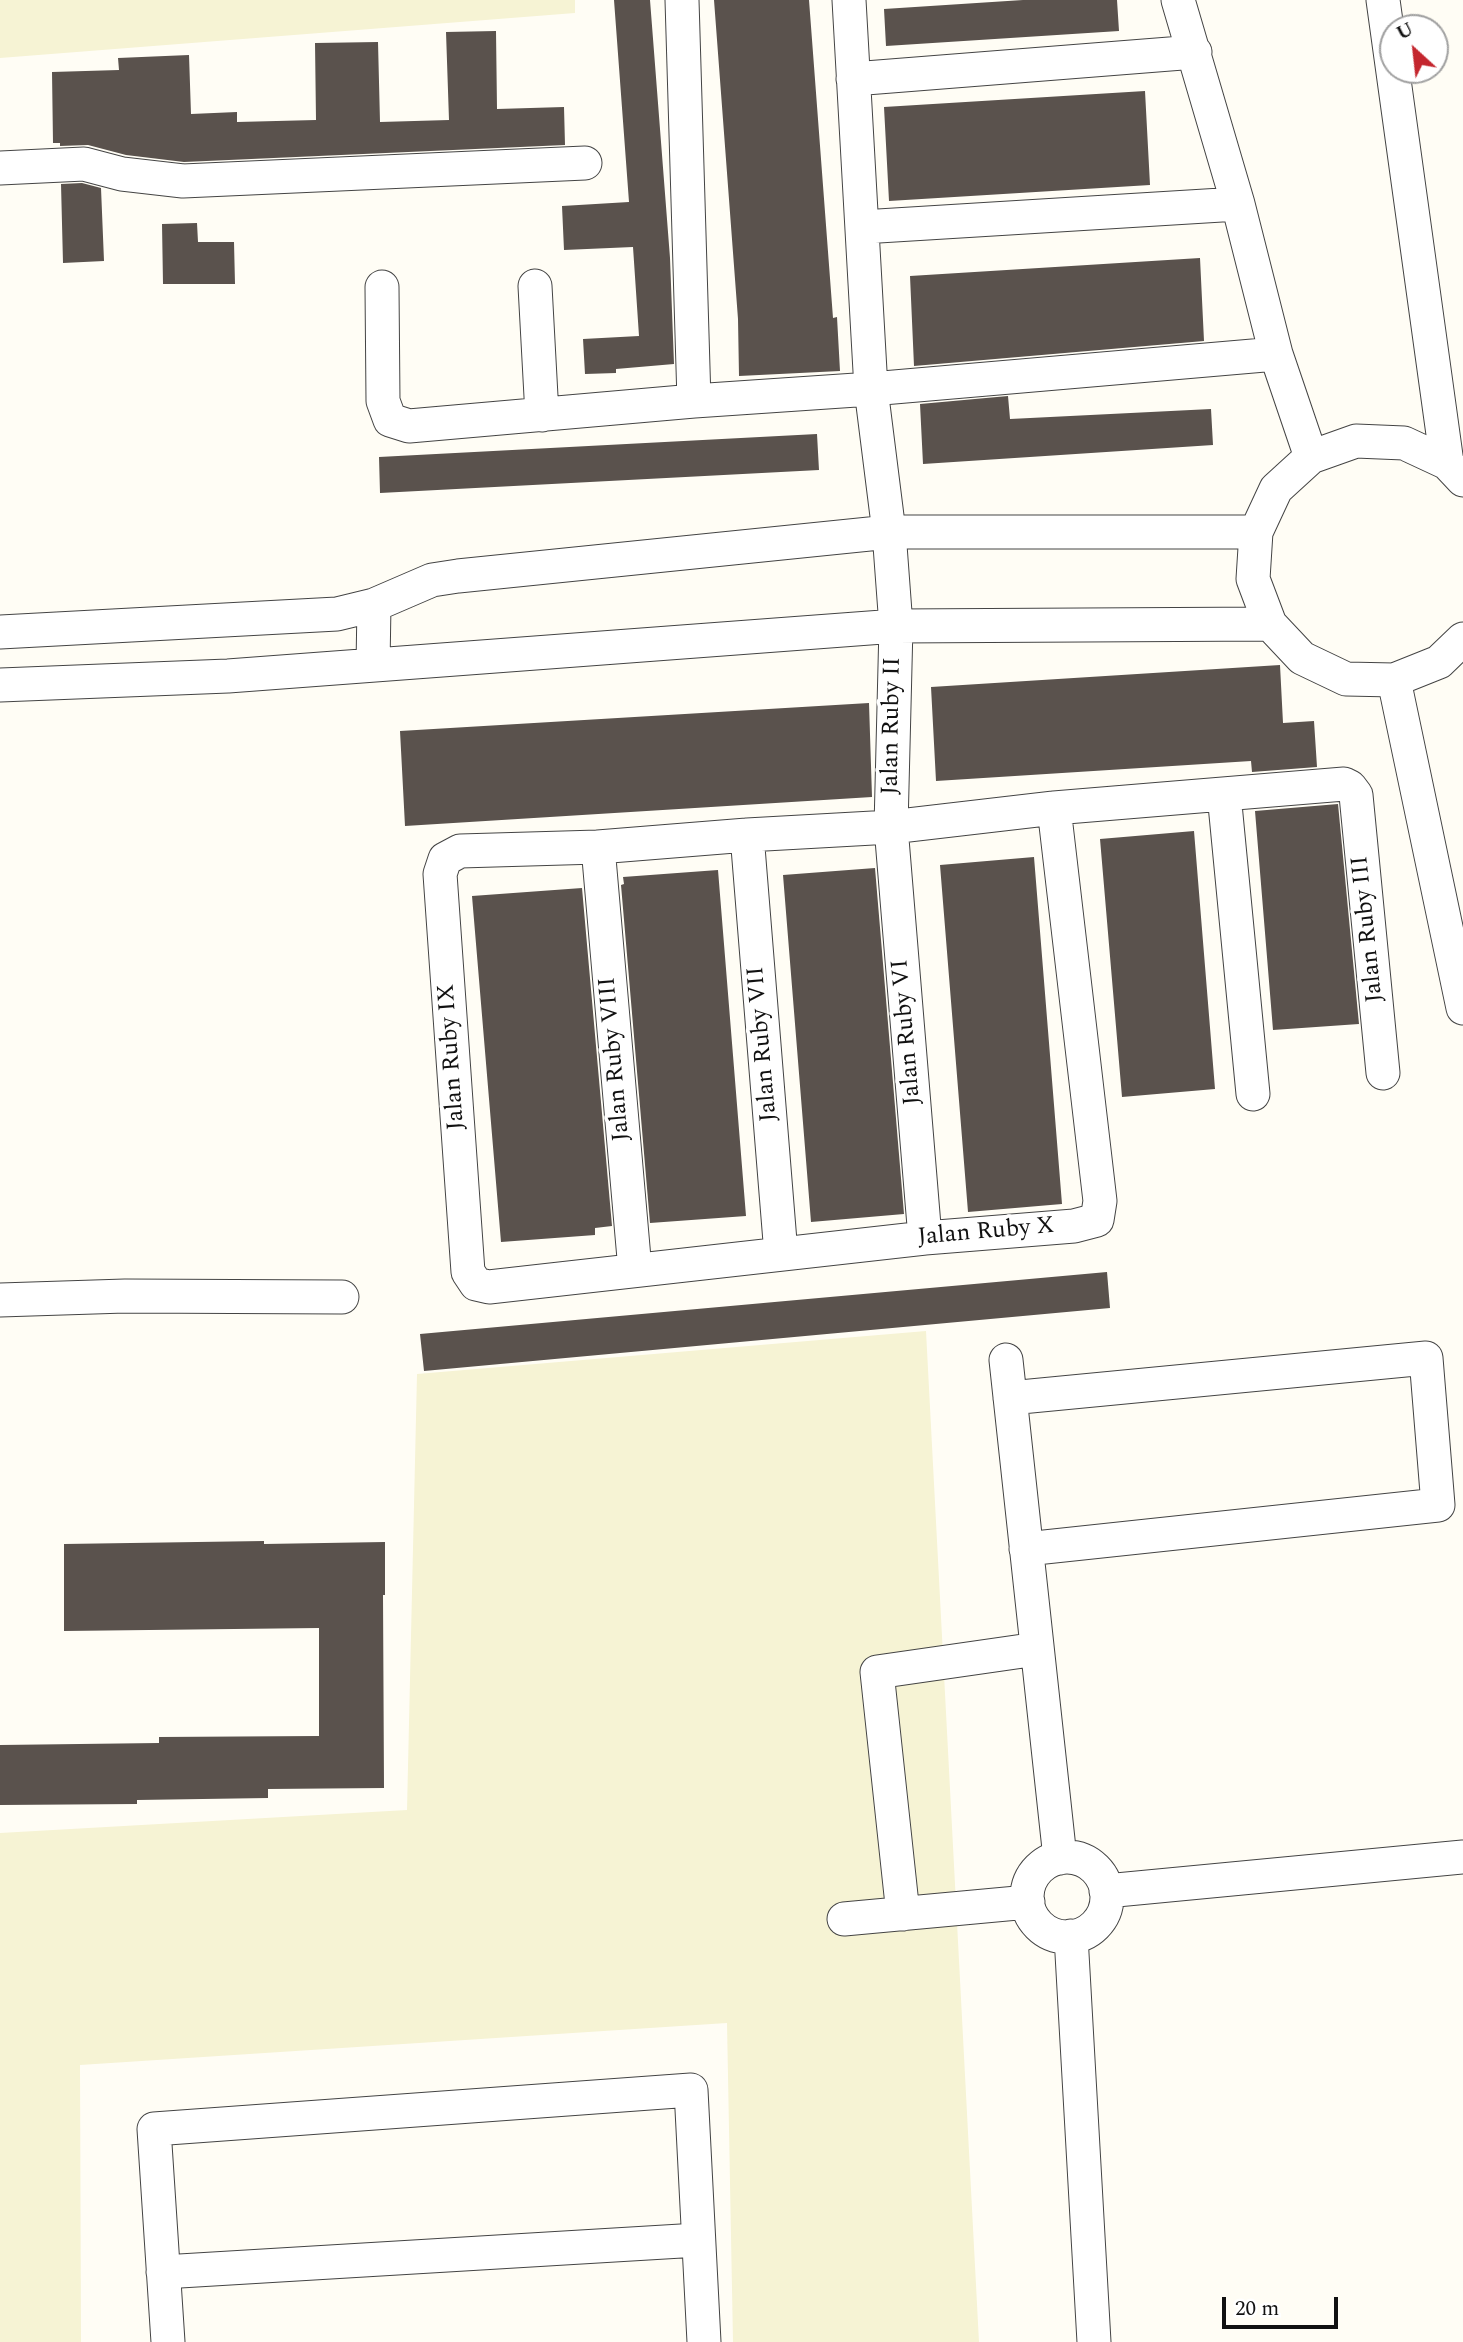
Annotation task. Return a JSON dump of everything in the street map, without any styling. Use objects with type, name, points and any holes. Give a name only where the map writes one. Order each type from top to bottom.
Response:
[{"type":"street","points":[[682,0],[694,401]]},
{"type":"street","name":"Jalan Ruby II","points":[[849,0],[871,389],[889,532],[896,626],[891,827]]},
{"type":"street","points":[[1178,0],[1238,204],[1276,354],[1311,457]]},
{"type":"street","points":[[1383,0],[1455,472]]},
{"type":"street","points":[[853,79],[1195,52]]},
{"type":"street","points":[[0,168],[84,164],[122,174],[183,181],[584,163]]},
{"type":"street","points":[[862,227],[1238,204]]},
{"type":"street","points":[[535,286],[542,415]]},
{"type":"street","points":[[382,287],[383,401],[390,420],[409,426],[1276,354]]},
{"type":"street","points":[[1455,472],[1404,443],[1356,441],[1311,457],[1276,489],[1256,532],[1254,579],[1270,624],[1302,659],[1346,678],[1394,680],[1438,662],[1463,639]]},
{"type":"street","points":[[0,632],[337,614],[374,606],[432,580],[458,576],[889,532],[1256,532]]},
{"type":"street","points":[[373,665],[374,606]]},
{"type":"street","points":[[0,685],[228,676],[896,626],[1270,624]]},
{"type":"street","points":[[1394,680],[1463,1008]]},
{"type":"street","name":"Jalan Ruby III","points":[[1224,794],[1335,783],[1350,787],[1356,795],[1383,1073]]},
{"type":"street","points":[[598,847],[891,827],[1054,808],[1224,794],[1253,1094]]},
{"type":"street","name":"Jalan Ruby X","points":[[468,1272],[476,1284],[489,1287],[925,1238],[1074,1226],[1097,1220],[1100,1201],[1054,808]]},
{"type":"street","name":"Jalan Ruby VI","points":[[891,827],[925,1238]]},
{"type":"street","name":"Jalan Ruby VII","points":[[747,835],[781,1254]]},
{"type":"street","name":"Jalan Ruby IX","points":[[468,1272],[440,874],[445,859],[460,851],[598,847]]},
{"type":"street","name":"Jalan Ruby VIII","points":[[598,847],[635,1270]]},
{"type":"street","points":[[0,1300],[125,1296],[342,1297]]},
{"type":"street","points":[[1010,1398],[1426,1358],[1437,1505],[1026,1549]]},
{"type":"street","points":[[1006,1360],[1060,1858]]},
{"type":"street","points":[[903,1914],[877,1672],[1037,1649]]},
{"type":"street","points":[[1070,1857],[1085,1861],[1098,1870],[1105,1884],[1107,1900],[1103,1914],[1093,1927],[1079,1935],[1064,1937],[1049,1933],[1037,1923],[1029,1909],[1027,1894],[1030,1879],[1040,1867],[1060,1858],[1070,1857]]},
{"type":"street","points":[[1106,1891],[1463,1857]]},
{"type":"street","points":[[844,1919],[1028,1902]]},
{"type":"street","points":[[1071,1936],[1094,2342]]},
{"type":"street","points":[[168,2342],[154,2129],[691,2090],[704,2342]]},
{"type":"street","points":[[163,2272],[698,2240]]},
{"type":"shaded area","points":[[0,0],[575,0],[575,13],[0,58]]},
{"type":"shaded area","points":[[926,1331],[979,2342],[733,2342],[727,2023],[80,2065],[81,2342],[0,2342],[0,1833],[407,1810],[417,1374]]},
{"type":"building","points":[[614,0],[650,0],[670,258],[674,364],[616,369],[616,373],[585,374],[583,339],[639,336],[633,247],[564,250],[562,206],[629,202]]},
{"type":"building","points":[[714,0],[809,0],[833,318],[837,317],[840,371],[739,376],[738,319]]},
{"type":"building","points":[[1023,0],[1117,0],[1119,31],[886,46],[884,9]]},
{"type":"building","points":[[496,31],[497,109],[564,107],[565,145],[184,162],[126,155],[88,145],[60,146],[60,143],[53,143],[52,72],[119,70],[118,58],[189,55],[191,114],[237,112],[237,122],[316,120],[315,43],[378,42],[380,122],[449,120],[446,32]]},
{"type":"building","points":[[1145,91],[1150,185],[889,201],[884,107]]},
{"type":"building","points":[[82,183],[101,188],[104,261],[63,263],[61,184]]},
{"type":"building","points":[[197,223],[198,242],[234,242],[235,284],[163,284],[162,224]]},
{"type":"building","points":[[1200,258],[1204,341],[914,366],[910,276]]},
{"type":"building","points":[[1008,396],[1010,419],[1211,409],[1213,445],[923,464],[920,404]]},
{"type":"building","points":[[817,434],[819,470],[380,493],[379,457]]},
{"type":"building","points":[[1280,665],[1283,723],[1314,721],[1317,767],[1252,772],[1251,761],[936,781],[931,687]]},
{"type":"building","points":[[869,703],[872,797],[405,826],[400,731]]},
{"type":"building","points":[[1338,804],[1359,1024],[1273,1030],[1255,811]]},
{"type":"building","points":[[1194,831],[1215,1089],[1122,1097],[1100,839]]},
{"type":"building","points":[[1034,857],[1062,1204],[968,1212],[940,865]]},
{"type":"building","points":[[875,868],[904,1214],[811,1222],[783,875]]},
{"type":"building","points":[[718,870],[746,1216],[650,1223],[621,885],[624,884],[623,877]]},
{"type":"building","points":[[582,888],[612,1226],[595,1228],[595,1235],[501,1242],[472,896]]},
{"type":"building","points":[[1107,1272],[1110,1308],[424,1371],[420,1334]]},
{"type":"building","points":[[264,1541],[264,1544],[385,1542],[384,1788],[268,1789],[268,1798],[137,1800],[137,1804],[0,1805],[0,1745],[159,1743],[159,1737],[319,1736],[319,1628],[64,1631],[64,1544]]}]
